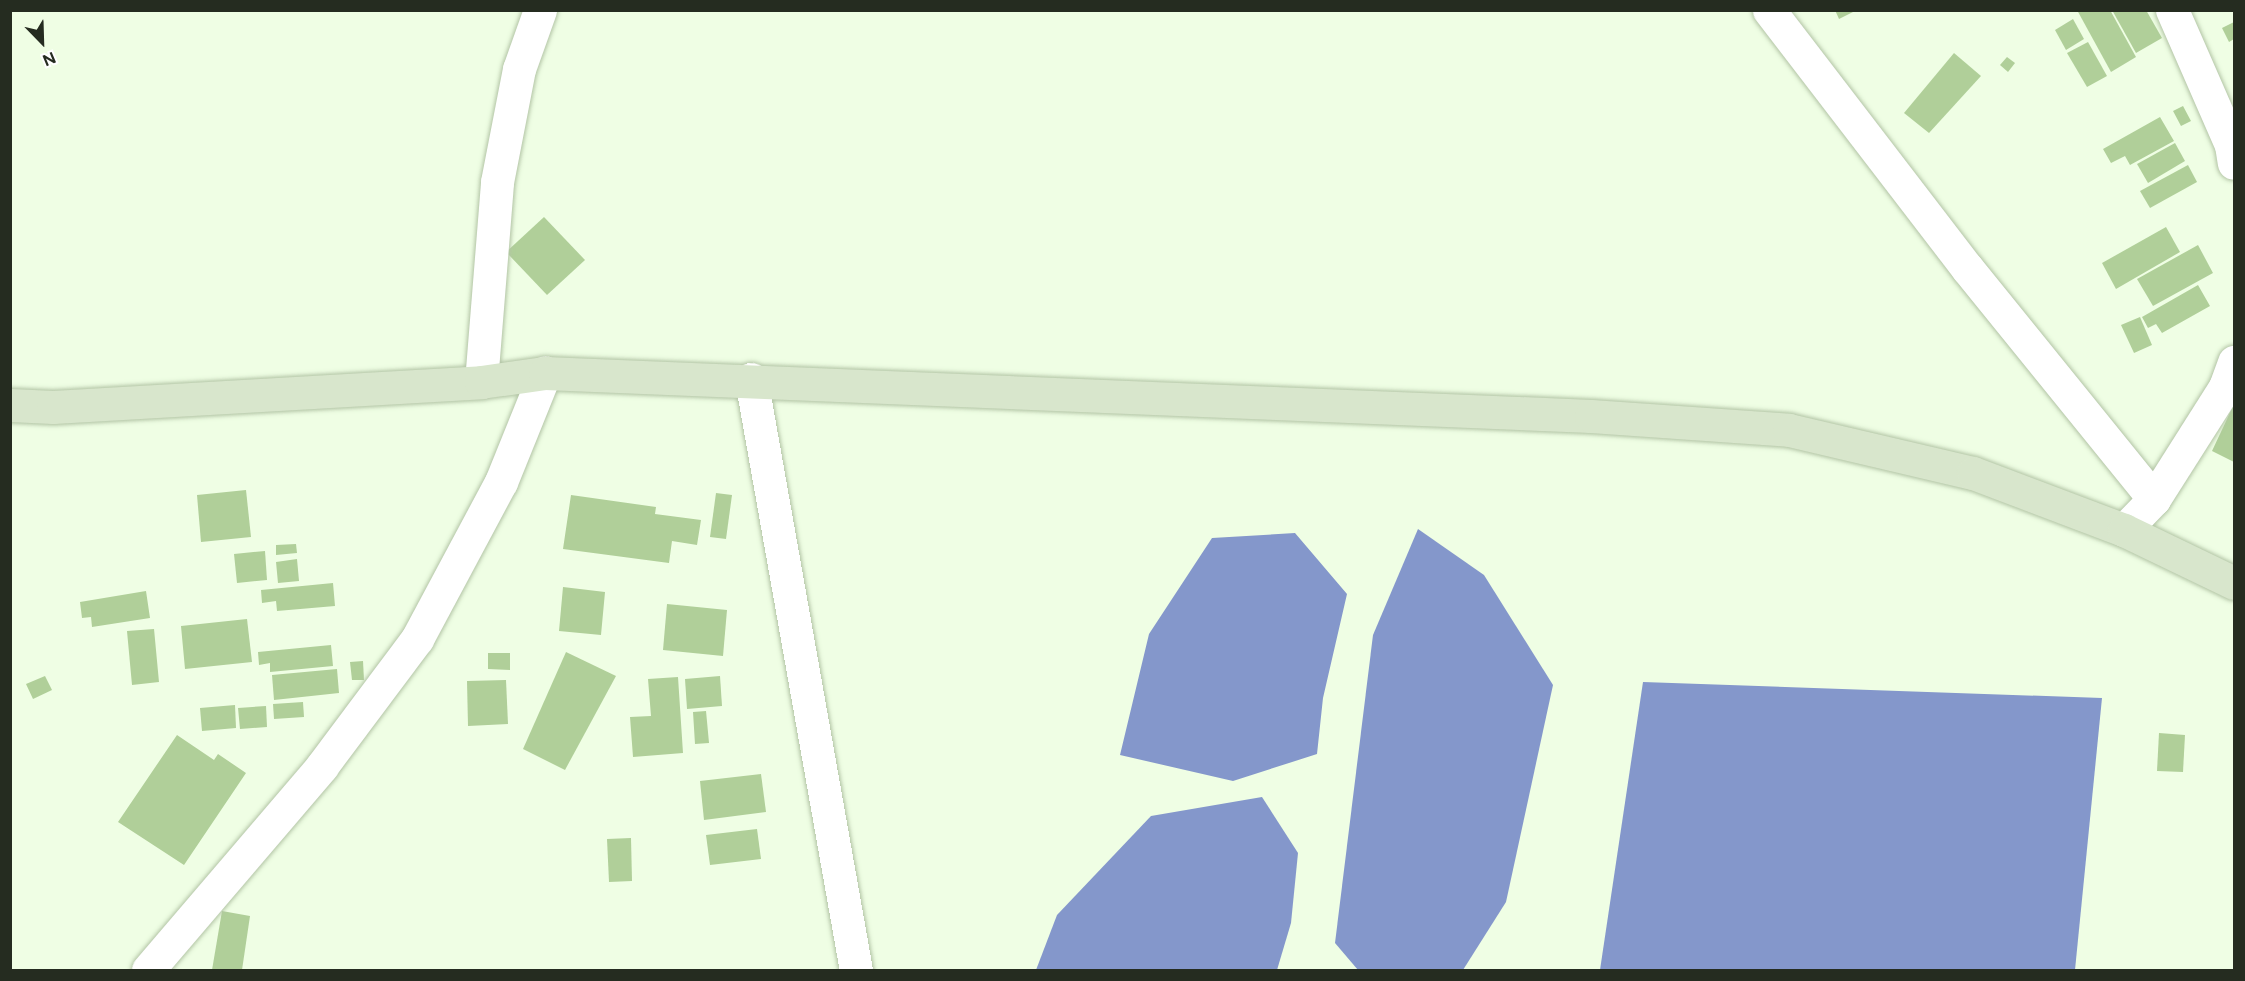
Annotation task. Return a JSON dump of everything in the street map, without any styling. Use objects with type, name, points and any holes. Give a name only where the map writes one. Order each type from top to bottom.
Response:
[{"type":"main road","points":[[10,405],[53,407],[482,382],[544,373],[751,379],[1591,416],[1790,430],[1973,473],[2124,530],[2235,583]]},
{"type":"street","points":[[1768,10],[1967,268],[2154,499]]},
{"type":"street","points":[[2172,10],[2231,145],[2235,163]]},
{"type":"street","points":[[482,382],[497,182],[519,69],[541,12]]},
{"type":"street","points":[[2124,530],[2154,499],[2225,387],[2235,362]]},
{"type":"street","points":[[149,970],[322,766],[417,639],[501,482],[544,373]]},
{"type":"street","points":[[751,379],[856,970]]},
{"type":"water","points":[[1418,529],[1484,575],[1553,685],[1506,902],[1463,970],[1358,970],[1335,943],[1373,635]]},
{"type":"water","points":[[1295,533],[1347,594],[1323,698],[1317,754],[1233,781],[1120,755],[1149,634],[1212,538]]},
{"type":"water","points":[[1643,682],[2102,698],[2075,970],[1600,970]]},
{"type":"water","points":[[1262,797],[1298,853],[1291,923],[1277,970],[1036,970],[1057,915],[1151,816]]},
{"type":"building","points":[[1835,10],[1857,10],[1839,19]]},
{"type":"building","points":[[2077,10],[2110,10],[2136,57],[2111,72]]},
{"type":"building","points":[[2112,10],[2146,10],[2162,38],[2136,53]]},
{"type":"building","points":[[2073,19],[2084,39],[2066,50],[2055,30]]},
{"type":"building","points":[[2234,22],[2234,39],[2229,42],[2222,28]]},
{"type":"building","points":[[2088,42],[2107,76],[2087,87],[2067,53]]},
{"type":"building","points":[[1954,53],[1981,76],[1929,133],[1904,113]]},
{"type":"building","points":[[2007,57],[2015,63],[2008,72],[2000,65]]},
{"type":"building","points":[[2183,106],[2191,121],[2181,126],[2173,111]]},
{"type":"building","points":[[2160,117],[2174,141],[2130,165],[2125,156],[2111,163],[2103,149]]},
{"type":"building","points":[[2175,143],[2185,161],[2148,183],[2137,164]]},
{"type":"building","points":[[2188,165],[2197,182],[2150,208],[2140,191]]},
{"type":"building","points":[[544,217],[585,260],[547,295],[506,252]]},
{"type":"building","points":[[2166,227],[2180,252],[2116,289],[2102,263]]},
{"type":"building","points":[[2198,245],[2213,273],[2153,306],[2137,279]]},
{"type":"building","points":[[2198,285],[2210,306],[2162,333],[2156,324],[2148,328],[2142,317]]},
{"type":"building","points":[[2140,317],[2152,345],[2134,353],[2121,325]]},
{"type":"building","points":[[2234,404],[2234,462],[2212,451]]},
{"type":"building","points":[[246,490],[251,537],[201,542],[197,495]]},
{"type":"building","points":[[716,493],[732,495],[726,539],[710,537]]},
{"type":"building","points":[[571,495],[656,507],[655,514],[701,520],[697,545],[672,541],[669,563],[563,549]]},
{"type":"building","points":[[296,544],[297,553],[276,555],[276,545]]},
{"type":"building","points":[[265,551],[267,580],[237,583],[234,554]]},
{"type":"building","points":[[297,559],[299,581],[278,583],[276,562]]},
{"type":"building","points":[[333,583],[335,606],[277,611],[276,601],[262,603],[261,590]]},
{"type":"building","points":[[563,587],[605,592],[601,635],[559,631]]},
{"type":"building","points":[[146,591],[150,618],[92,627],[91,617],[82,618],[80,602]]},
{"type":"building","points":[[667,604],[727,610],[723,656],[663,650]]},
{"type":"building","points":[[247,619],[252,662],[185,669],[181,626]]},
{"type":"building","points":[[154,629],[159,682],[132,685],[127,631]]},
{"type":"building","points":[[331,645],[333,666],[270,672],[270,663],[259,665],[258,652]]},
{"type":"building","points":[[566,652],[616,676],[565,770],[523,749]]},
{"type":"building","points":[[488,653],[510,653],[510,670],[488,669]]},
{"type":"building","points":[[363,661],[364,680],[352,680],[350,662]]},
{"type":"building","points":[[337,669],[339,693],[274,700],[272,675]]},
{"type":"building","points":[[45,676],[52,690],[33,699],[26,684]]},
{"type":"building","points":[[720,676],[722,706],[687,709],[685,679]]},
{"type":"building","points":[[678,677],[683,753],[633,757],[630,717],[651,716],[648,679]]},
{"type":"building","points":[[506,680],[508,724],[468,726],[467,681]]},
{"type":"building","points":[[303,702],[304,717],[274,719],[273,704]]},
{"type":"building","points":[[235,705],[236,728],[202,731],[200,708]]},
{"type":"building","points":[[266,706],[267,727],[240,729],[238,708]]},
{"type":"building","points":[[706,711],[709,743],[695,744],[693,712]]},
{"type":"building","points":[[2159,733],[2185,735],[2183,772],[2157,771]]},
{"type":"building","points":[[177,735],[214,760],[218,754],[246,773],[184,865],[118,822]]},
{"type":"building","points":[[761,774],[766,812],[704,820],[700,781]]},
{"type":"building","points":[[757,829],[761,859],[710,865],[706,835]]},
{"type":"building","points":[[631,838],[632,881],[609,882],[607,839]]},
{"type":"building","points":[[222,911],[250,916],[242,970],[212,970]]}]
